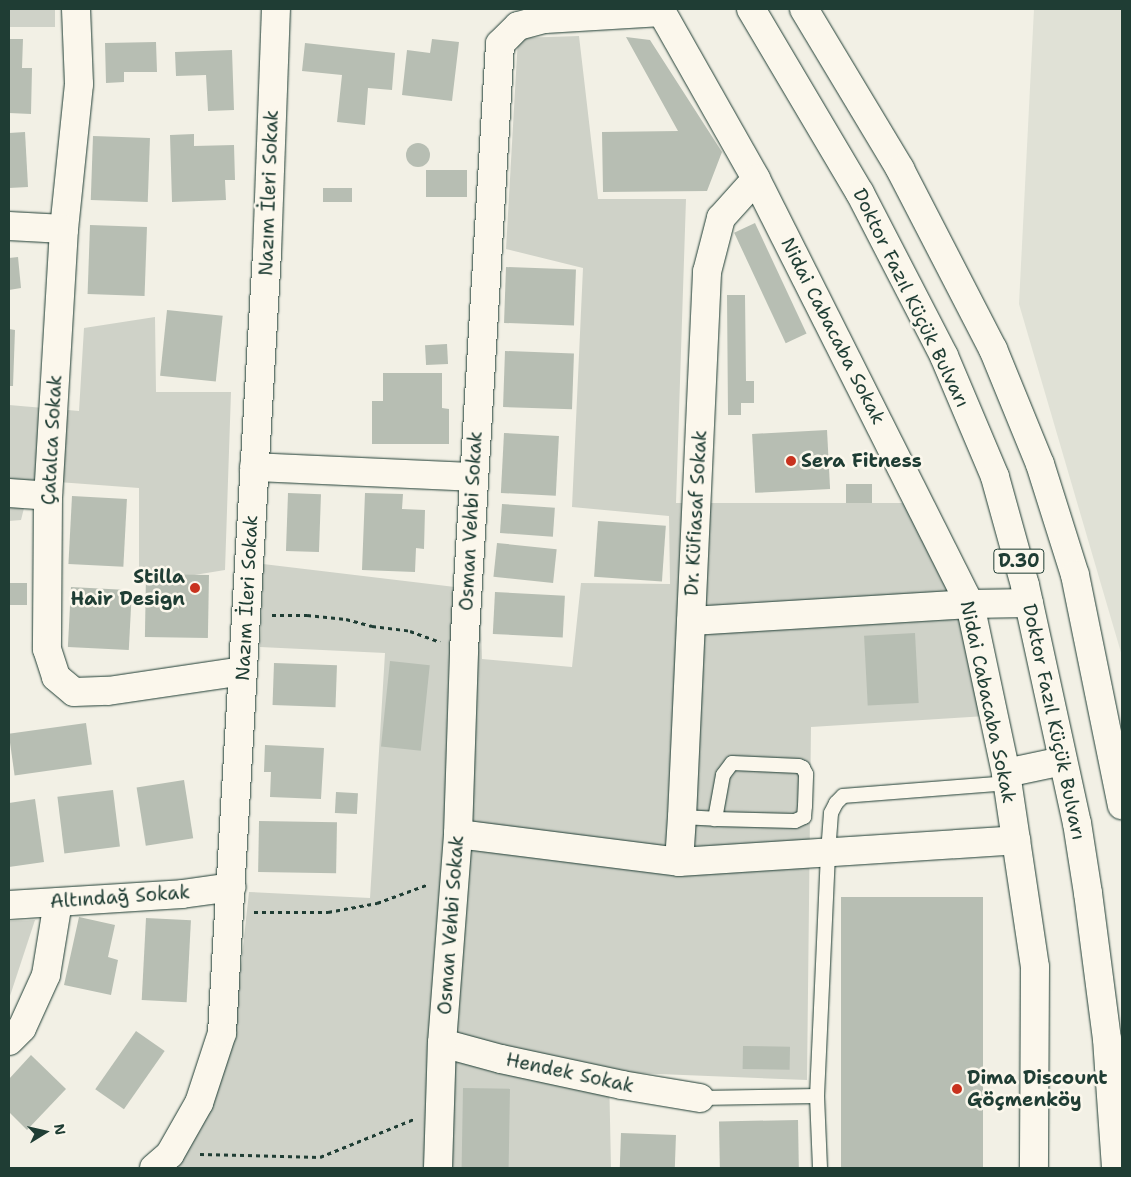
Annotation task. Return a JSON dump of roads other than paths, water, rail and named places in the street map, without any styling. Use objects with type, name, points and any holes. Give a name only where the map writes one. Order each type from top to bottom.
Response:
[{"type":"main road","name":"Çatalca Sokak","points":[[76,9],[79,84],[64,229],[48,496],[47,649],[56,677],[74,692],[108,691],[243,671]]},
{"type":"main road","name":"Nazım İleri Sokak","points":[[162,1161],[199,1103],[222,1033],[243,671],[248,616],[254,467],[267,253],[276,9]]},
{"type":"main road","name":"Doktor Fazıl Küçük Bulvarı","points":[[750,9],[860,193],[944,356],[995,477],[1029,604],[1063,761],[1088,893],[1108,1039],[1116,1168]]},
{"type":"main road","name":"D.30","points":[[804,9],[900,170],[992,349],[1040,464],[1075,575],[1122,805]]},
{"type":"main road","name":"Nidai Cabacaba Sokak","points":[[661,11],[756,179],[970,604],[1007,778],[1035,967],[1034,1168]]},
{"type":"main road","name":"Osman Vehbi Sokak","points":[[438,1168],[442,1043],[458,834],[464,650],[500,44],[518,26],[545,19],[661,11]]},
{"type":"main road","name":"Dr. Küfiasaf Sokak","points":[[678,862],[682,817],[707,272],[720,218],[756,179]]},
{"type":"main road","points":[[9,226],[64,229]]},
{"type":"main road","points":[[254,467],[474,477]]},
{"type":"main road","points":[[9,493],[48,496]]},
{"type":"main road","points":[[691,621],[970,604],[1029,604]]},
{"type":"main road","points":[[1007,778],[1063,761]]},
{"type":"main road","points":[[458,834],[678,862],[1016,840]]},
{"type":"main road","name":"Altındağ Sokak","points":[[9,904],[182,894],[231,899]]},
{"type":"main road","points":[[9,1041],[22,1028],[46,975],[58,902]]},
{"type":"main road","name":"Hendek Sokak","points":[[442,1043],[501,1059],[622,1085],[700,1098]]},
{"type":"lane","points":[[682,817],[795,821],[804,817],[806,774],[803,768],[732,763],[724,775],[715,818]]},
{"type":"lane","points":[[820,1168],[817,1096],[828,853],[831,814],[836,803],[844,796],[1007,778]]},
{"type":"lane","points":[[700,1098],[817,1096]]},
{"type":"place","name":"Sera Fitness","points":[[791,461]]},
{"type":"place","name":"Stilla Hair Design","points":[[195,588]]},
{"type":"place","name":"Dima Discount Göçmenköy","points":[[957,1089]]}]
